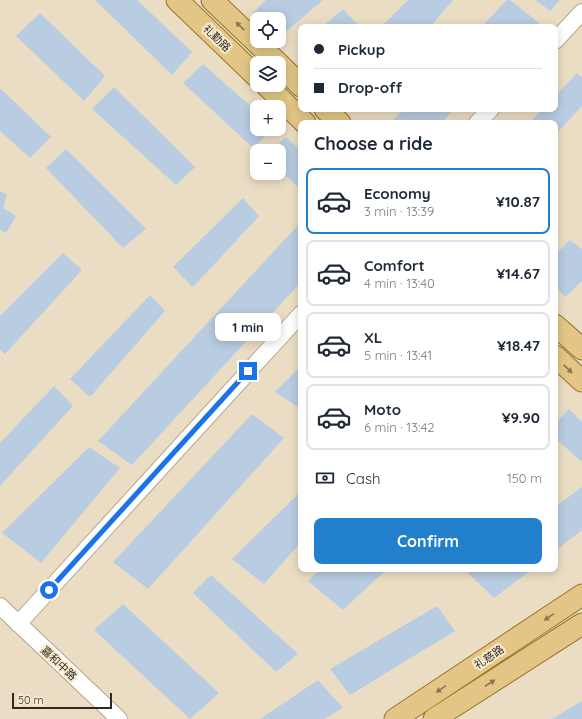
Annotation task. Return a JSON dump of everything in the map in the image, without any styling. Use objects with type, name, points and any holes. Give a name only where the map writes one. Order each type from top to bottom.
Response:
[{"type":"main road","name":"礼勤路","points":[[177,0],[250,70]]},
{"type":"main road","points":[[212,0],[270,56]]},
{"type":"main road","points":[[286,72],[298,83]]},
{"type":"main road","points":[[273,92],[302,120]]},
{"type":"main road","points":[[328,112],[337,120]]},
{"type":"main road","points":[[558,328],[582,350]]},
{"type":"main road","points":[[558,359],[582,381]]},
{"type":"main road","name":"礼慈路","points":[[395,719],[582,596]]},
{"type":"main road","name":"礼慈路","points":[[434,719],[582,624]]},
{"type":"street","points":[[558,38],[582,12]]},
{"type":"street","points":[[480,120],[488,112]]},
{"type":"street","points":[[18,624],[298,317]]},
{"type":"street","name":"嘉和中路","points":[[0,606],[119,719]]},
{"type":"building","points":[[95,0],[137,0],[192,52],[172,75]]},
{"type":"building","points":[[266,0],[323,0],[286,31],[286,12],[254,12]]},
{"type":"building","points":[[408,0],[453,0],[433,24],[384,24]]},
{"type":"building","points":[[507,0],[510,0],[539,23],[538,24],[484,24]]},
{"type":"building","points":[[536,0],[560,0],[550,11]]},
{"type":"building","points":[[343,9],[357,24],[326,24]]},
{"type":"building","points":[[40,13],[105,76],[84,101],[16,36]]},
{"type":"building","points":[[203,64],[250,106],[250,136],[266,136],[257,144],[250,145],[183,83]]},
{"type":"building","points":[[577,73],[582,78],[582,106],[558,132],[558,120],[532,120],[539,112],[558,112],[558,93]]},
{"type":"building","points":[[114,87],[195,167],[176,185],[92,109]]},
{"type":"building","points":[[0,88],[51,137],[30,158],[0,131]]},
{"type":"building","points":[[401,112],[451,112],[444,120],[393,120]]},
{"type":"building","points":[[286,137],[298,148],[298,187],[286,176],[286,144],[278,144]]},
{"type":"building","points":[[66,149],[146,229],[123,248],[46,168]]},
{"type":"building","points":[[0,191],[7,195],[3,208],[16,216],[6,233],[0,230]]},
{"type":"building","points":[[243,198],[259,216],[193,287],[173,267]]},
{"type":"building","points":[[298,225],[298,285],[132,465],[98,441]]},
{"type":"building","points":[[570,240],[582,249],[582,281],[565,297],[558,289],[558,252]]},
{"type":"building","points":[[63,253],[82,270],[5,354],[0,349],[0,316]]},
{"type":"building","points":[[150,295],[165,311],[90,397],[70,379]]},
{"type":"building","points":[[298,369],[298,407],[275,392]]},
{"type":"building","points":[[54,386],[73,406],[0,486],[0,443]]},
{"type":"building","points":[[569,409],[582,422],[582,462],[558,441],[558,421]]},
{"type":"building","points":[[252,414],[284,438],[148,589],[113,562]]},
{"type":"building","points":[[89,447],[120,468],[41,563],[2,533]]},
{"type":"building","points":[[582,487],[582,530],[558,549],[558,505]]},
{"type":"building","points":[[298,494],[298,545],[264,584],[232,559]]},
{"type":"building","points":[[318,572],[384,572],[343,610],[308,581]]},
{"type":"building","points":[[467,572],[528,572],[494,598]]},
{"type":"building","points":[[211,575],[298,654],[276,672],[193,593]]},
{"type":"building","points":[[123,604],[219,693],[190,719],[94,630]]},
{"type":"building","points":[[437,606],[455,631],[350,695],[330,669]]},
{"type":"building","points":[[318,680],[343,708],[324,719],[260,719]]},
{"type":"building","points":[[582,701],[582,719],[552,719]]},
{"type":"route","points":[[49,590],[248,371]]}]
